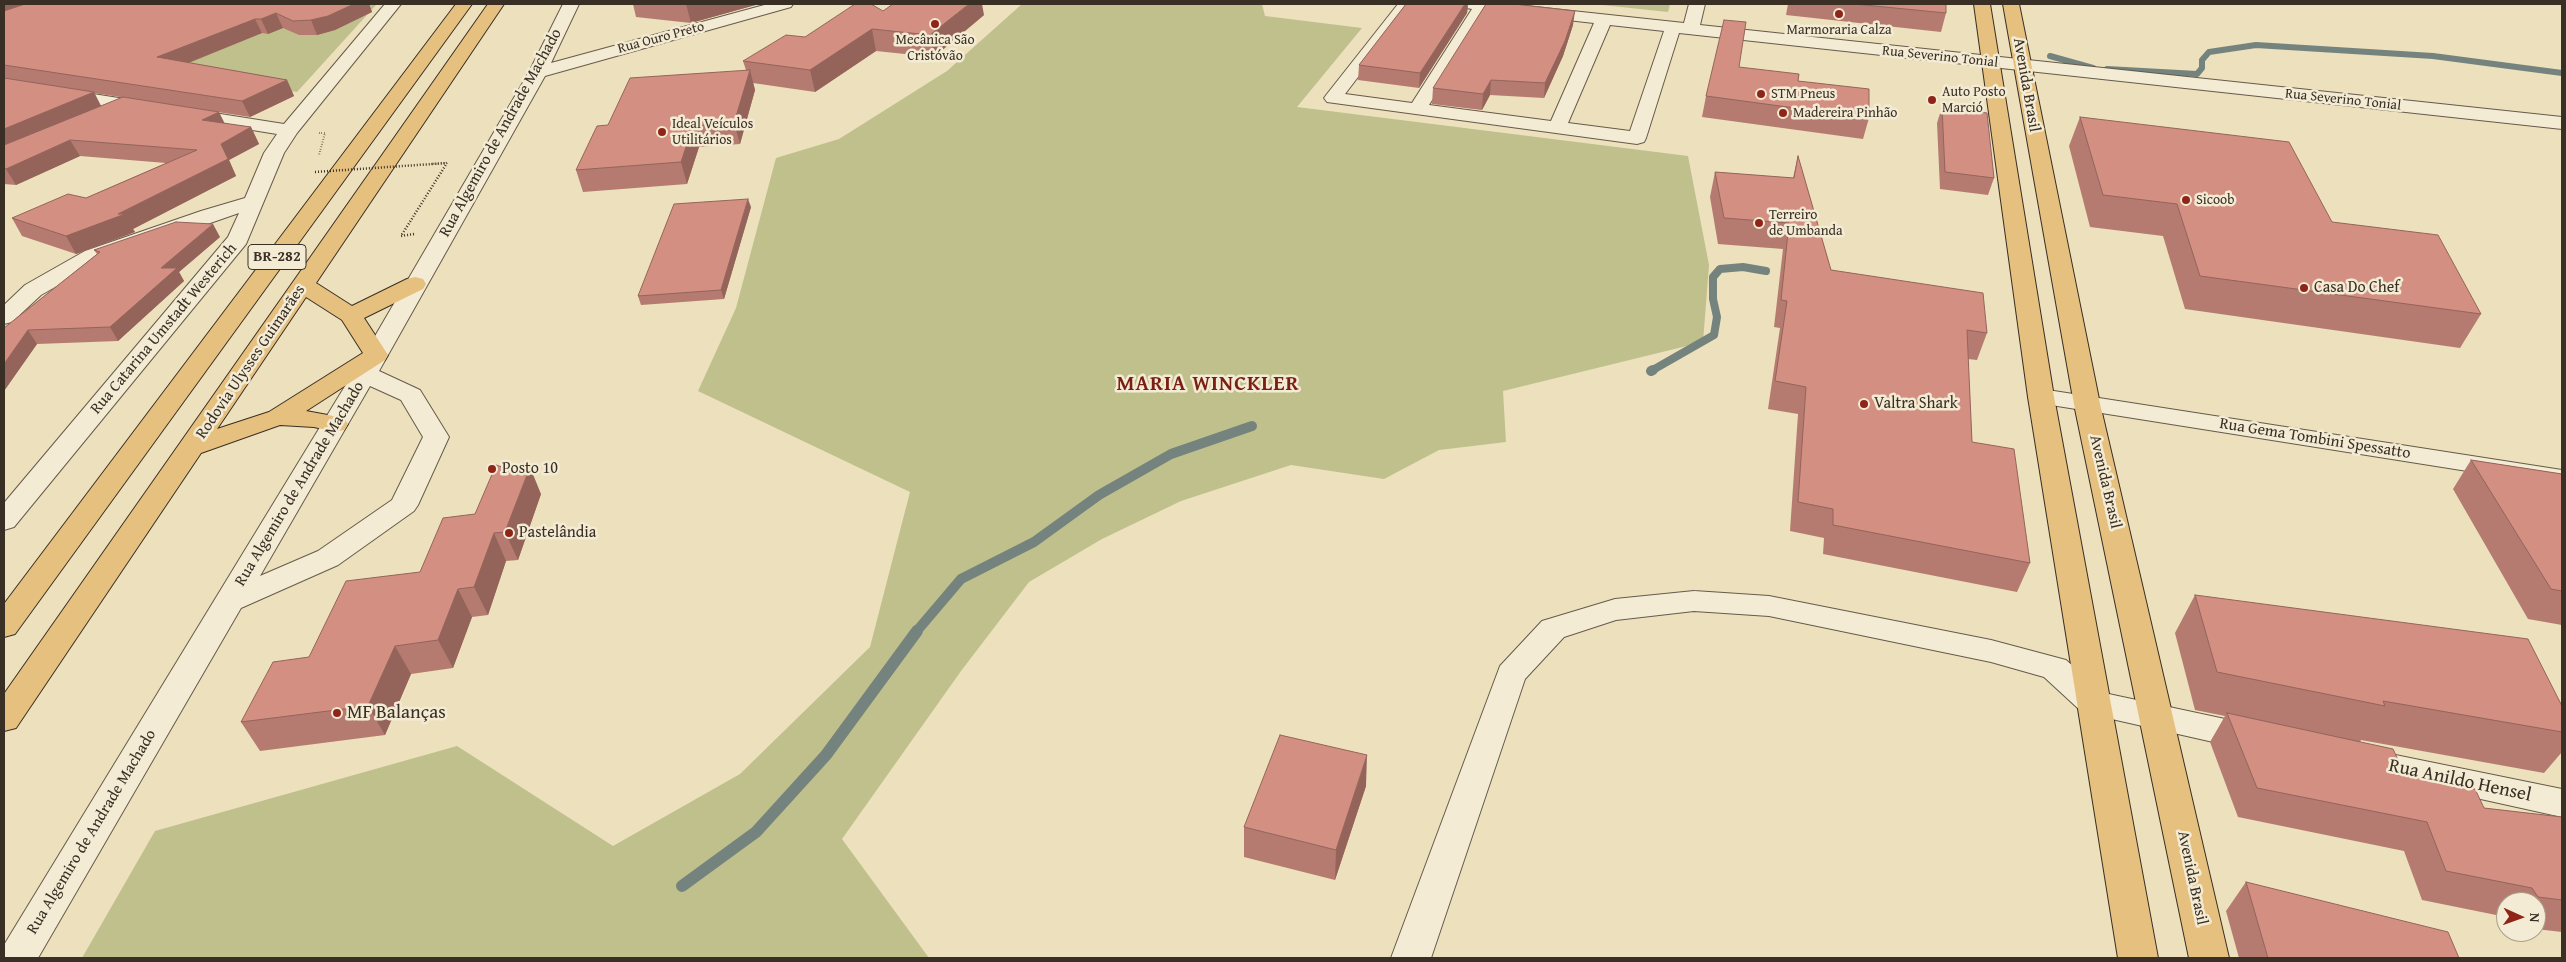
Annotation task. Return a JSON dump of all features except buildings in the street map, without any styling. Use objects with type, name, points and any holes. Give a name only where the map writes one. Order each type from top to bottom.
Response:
[{"type":"main road","name":"BR-282","points":[[4,626],[464,4]]},
{"type":"main road","name":"Rodovia Ulysses Guimarães","points":[[4,719],[496,4]]},
{"type":"main road","name":"Avenida Brasil","points":[[1982,4],[2041,397],[2138,958]]},
{"type":"main road","name":"Avenida Brasil","points":[[2011,4],[2048,204],[2077,402],[2158,718],[2209,958]]},
{"type":"main road","points":[[2010,199],[2048,204]]},
{"type":"main road","points":[[351,315],[415,284]]},
{"type":"main road","points":[[192,447],[278,417],[371,364],[351,315],[303,285]]},
{"type":"main road","points":[[278,417],[314,419],[336,424]]},
{"type":"street","name":"Rua Catarina Umstadt Westerich","points":[[4,521],[238,240],[274,153],[289,130],[393,4]]},
{"type":"street","name":"Rua Algemiro de Andrade Machado","points":[[17,958],[371,364],[415,284],[538,72],[571,4]]},
{"type":"street","name":"Rua Ouro Preto","points":[[538,72],[785,4]]},
{"type":"street","points":[[1406,4],[1333,98],[1637,138],[1673,26]]},
{"type":"street","points":[[1691,28],[1697,4]]},
{"type":"street","points":[[1417,110],[1475,5]]},
{"type":"street","name":"Rua Severino Tonial","points":[[1475,5],[1990,63],[2562,123]]},
{"type":"street","points":[[1557,128],[1604,19]]},
{"type":"street","points":[[4,85],[289,130]]},
{"type":"street","points":[[102,116],[129,105]]},
{"type":"street","points":[[5,313],[33,290],[93,256],[208,215],[254,202]]},
{"type":"street","points":[[230,601],[328,558],[404,505],[436,437],[411,395],[371,364]]},
{"type":"street","name":"Rua Gema Tombini Spessatto","points":[[2041,397],[2562,478]]},
{"type":"street","points":[[1411,958],[1511,674],[1553,629],[1616,610],[1694,601],[1769,606],[1992,651],[2055,668],[2094,703],[2283,744]]},
{"type":"street","name":"Rua Anildo Hensel","points":[[2341,756],[2562,803]]},
{"type":"path","points":[[315,172],[448,163]]},
{"type":"green space","points":[[195,4],[376,5],[297,92],[66,51]]},
{"type":"green space","points":[[1022,4],[1262,4],[1265,16],[1362,28],[1297,107],[1688,156],[1709,265],[1703,342],[1503,391],[1506,442],[1439,450],[1384,479],[1291,465],[1181,501],[1102,539],[1029,582],[961,671],[842,839],[929,958],[82,958],[155,831],[457,746],[613,846],[740,774],[870,647],[910,492],[698,391],[736,308],[776,158],[839,139],[947,71]]},
{"type":"green space","points":[[1593,4],[1670,4],[1668,12]]},
{"type":"waterway","points":[[2107,69],[2197,74],[2202,68],[2202,60],[2209,52],[2256,45],[2433,56],[2562,73]]},
{"type":"waterway","points":[[2050,56],[2093,68]]},
{"type":"waterway","points":[[1653,370],[1651,371],[1714,335],[1717,317],[1713,299],[1713,277],[1720,269],[1743,267],[1766,271]]},
{"type":"waterway","points":[[916,632],[961,579],[1034,542],[1099,495],[1171,454],[1252,426]]},
{"type":"waterway","points":[[682,886],[756,832],[826,755],[917,631]]},
{"type":"place","name":"Marmoraria Calza","points":[[1839,14]]},
{"type":"place","name":"Mecânica São Cristóvão","points":[[935,24]]},
{"type":"place","name":"STM Pneus","points":[[1761,94]]},
{"type":"place","name":"Auto Posto Marció","points":[[1932,100]]},
{"type":"place","name":"Madereira Pinhão","points":[[1783,113]]},
{"type":"place","name":"Ideal Veículos Utilitários","points":[[662,132]]},
{"type":"place","name":"Sicoob","points":[[2186,200]]},
{"type":"place","name":"Terreiro de Umbanda","points":[[1759,223]]},
{"type":"place","name":"Casa Do Chef","points":[[2304,288]]},
{"type":"place","name":"Valtra Shark","points":[[1864,404]]},
{"type":"place","name":"Posto 10","points":[[492,469]]},
{"type":"place","name":"Pastelândia","points":[[509,533]]},
{"type":"place","name":"MF Balanças","points":[[337,713]]},
{"type":"district","name":"MARIA WINCKLER","points":[[1208,385]]}]
